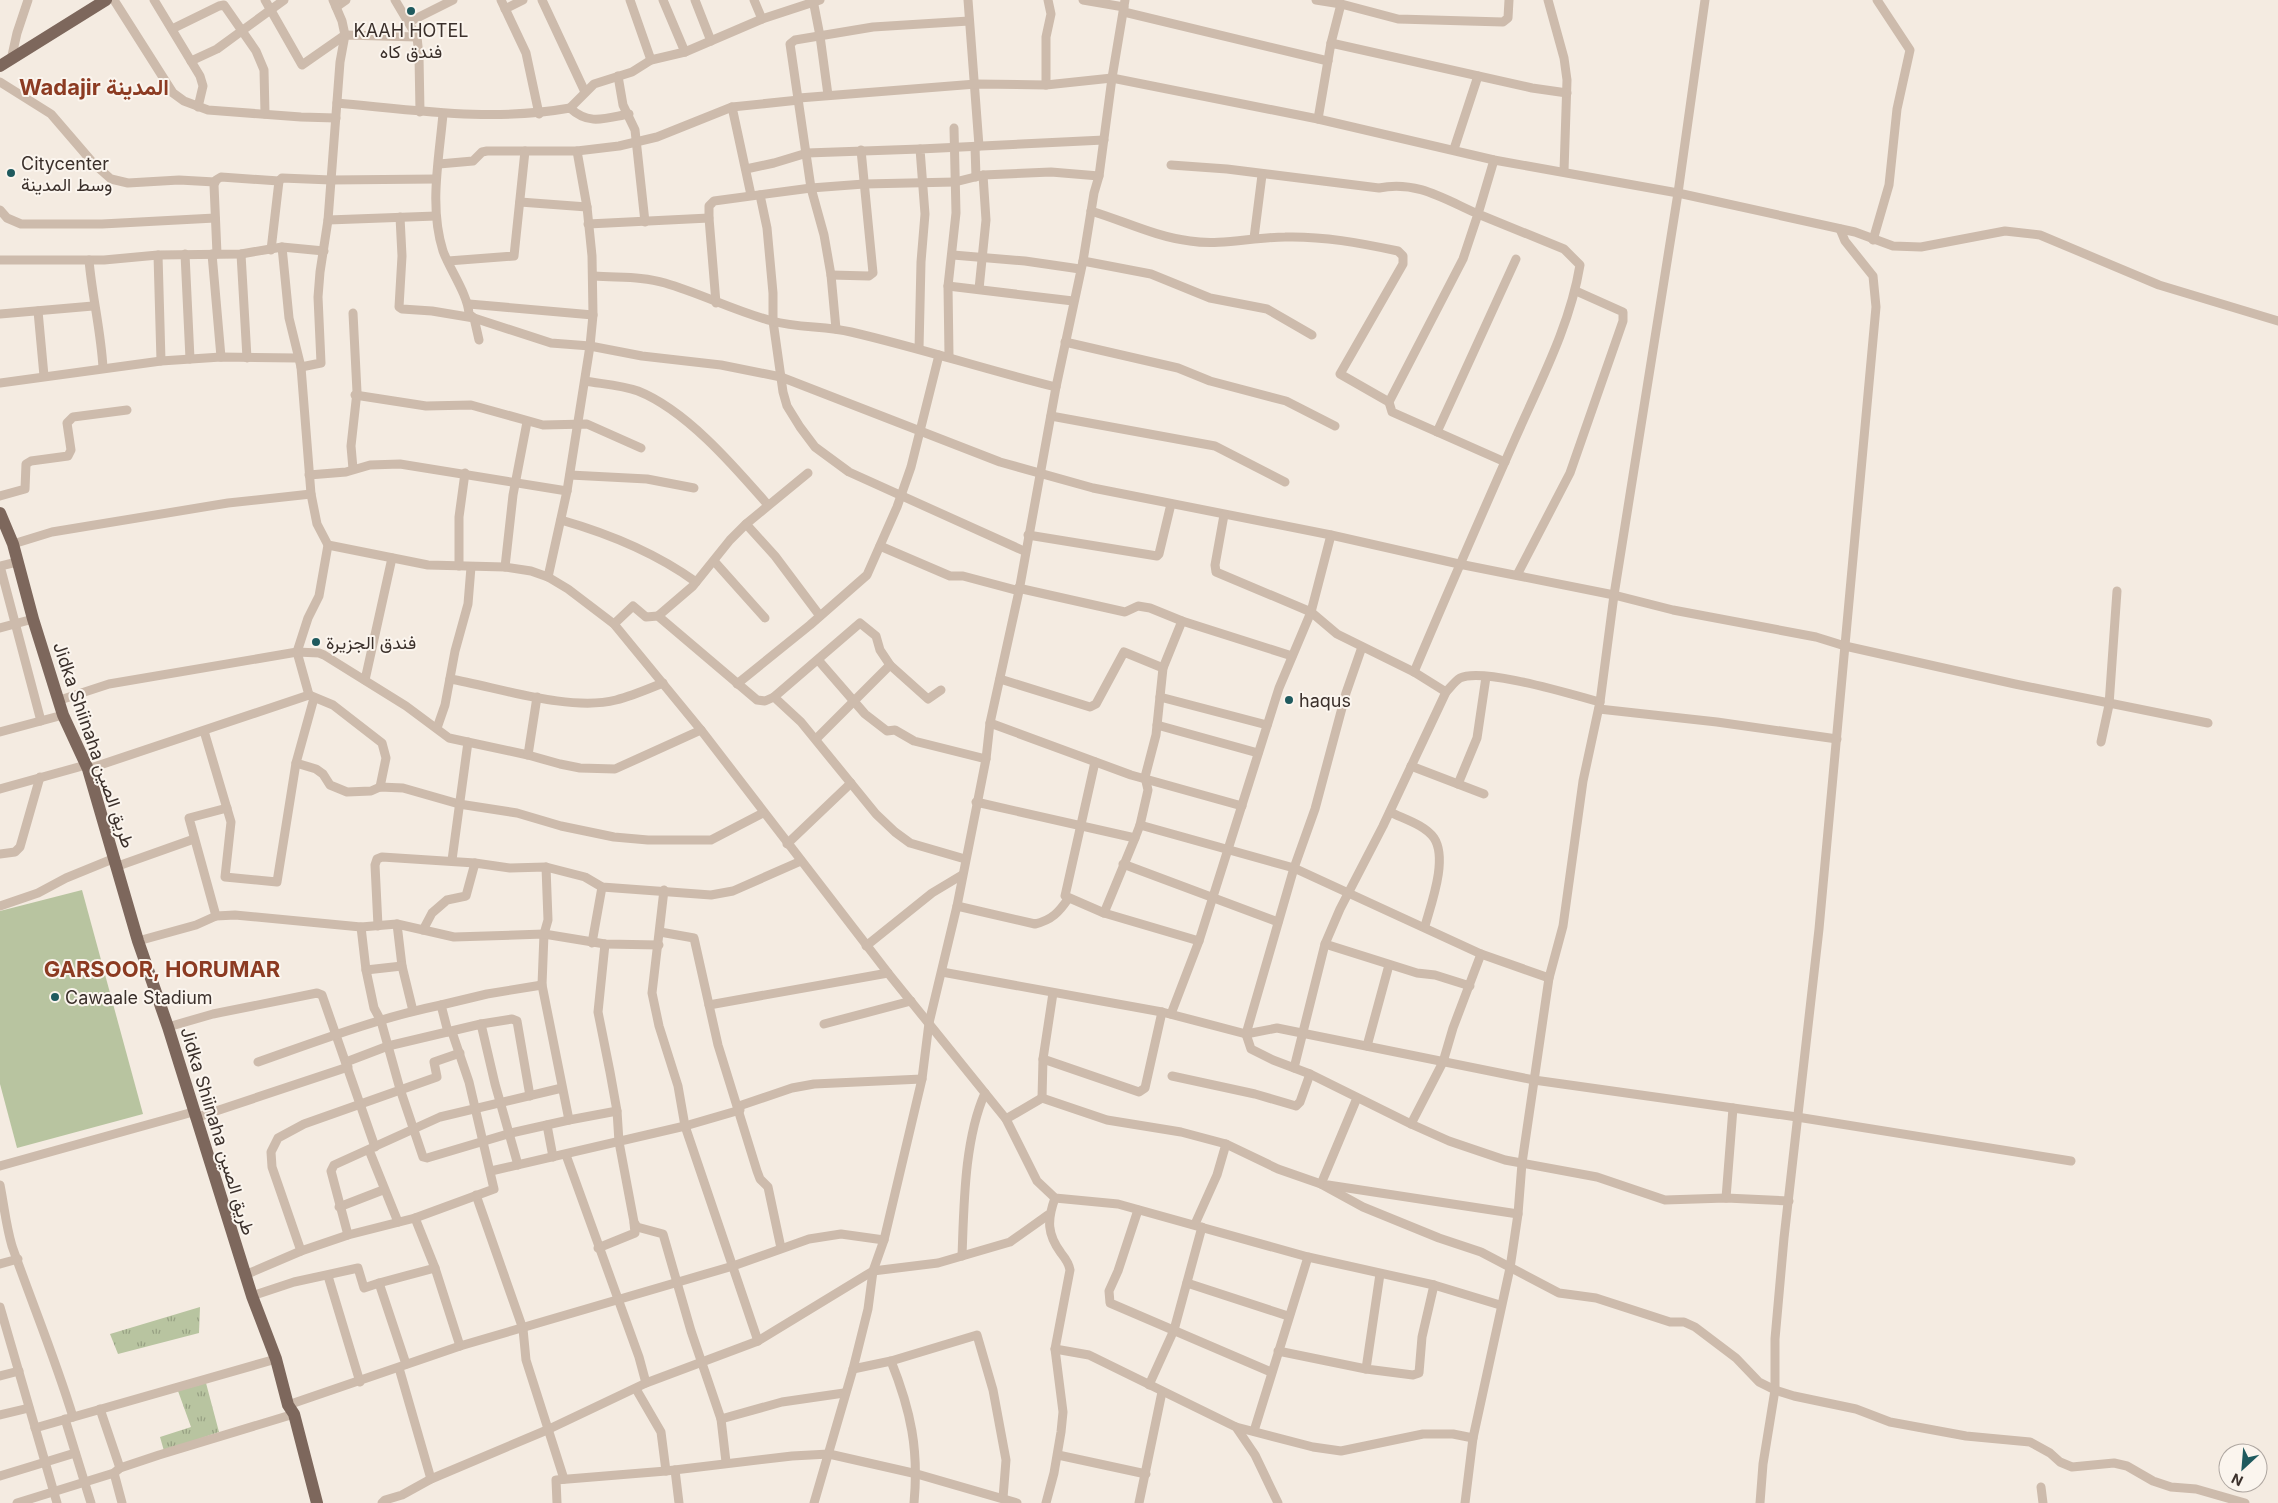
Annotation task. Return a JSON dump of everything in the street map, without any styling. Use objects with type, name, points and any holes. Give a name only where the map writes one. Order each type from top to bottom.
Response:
[{"type":"main road","points":[[5,63],[106,0]]},
{"type":"main road","name":"Jidka Shiinaha طريق الصين","points":[[0,513],[3,533],[13,544],[33,619],[64,715],[87,767],[138,941],[168,1027],[245,1275],[276,1360],[317,1503]]},
{"type":"street","points":[[5,63],[28,0]]},
{"type":"street","points":[[114,0],[173,93],[184,101],[198,107],[265,114],[336,118]]},
{"type":"street","points":[[154,0],[191,61],[203,86],[198,107]]},
{"type":"street","points":[[265,0],[302,65],[345,35],[417,37]]},
{"type":"street","points":[[191,61],[217,50],[270,8],[284,0]]},
{"type":"street","points":[[0,383],[161,361],[220,357],[321,363],[318,297],[328,220],[336,103],[345,35],[342,21],[334,4],[346,0]]},
{"type":"street","points":[[395,0],[417,37],[420,112]]},
{"type":"street","points":[[409,22],[453,0]]},
{"type":"street","points":[[523,0],[503,4],[526,53],[539,114]]},
{"type":"street","points":[[542,0],[585,92]]},
{"type":"street","points":[[630,0],[651,60]]},
{"type":"street","points":[[663,0],[685,52]]},
{"type":"street","points":[[695,0],[711,40]]},
{"type":"street","points":[[754,0],[762,18]]},
{"type":"street","points":[[968,0],[976,84],[977,146],[986,220],[979,289]]},
{"type":"street","points":[[1046,85],[1046,37],[1051,14],[1048,0]]},
{"type":"street","points":[[1083,0],[1124,6],[1328,61]]},
{"type":"street","points":[[1316,0],[1341,4],[1398,19],[1503,22],[1508,18],[1509,0]]},
{"type":"street","points":[[1548,0],[1564,58],[1567,93],[1564,171]]},
{"type":"street","points":[[1465,1503],[1473,1438],[1495,1344],[1500,1305],[1510,1268],[1534,1080],[1550,978],[1564,926],[1583,781],[1599,706],[1614,596],[1678,193],[1705,0]]},
{"type":"street","points":[[1874,240],[1889,185],[1897,109],[1910,50],[1877,0]]},
{"type":"street","points":[[336,103],[443,114],[539,114],[570,108],[594,84],[632,72],[651,60],[685,52],[762,18],[815,1],[828,95]]},
{"type":"street","points":[[1318,119],[1331,42],[1341,4]]},
{"type":"street","points":[[172,29],[222,5],[256,51],[264,70],[265,114]]},
{"type":"street","points":[[814,1503],[829,1454],[844,1393],[853,1369],[868,1309],[873,1271],[884,1240],[922,1079],[928,1023],[957,906],[986,759],[990,722],[1018,590],[1056,386],[1099,176],[1124,6]]},
{"type":"street","points":[[836,329],[831,275],[824,235],[811,188],[790,44],[795,40],[873,28],[969,20]]},
{"type":"street","points":[[1331,42],[1532,88],[1567,93]]},
{"type":"street","points":[[618,76],[623,104],[629,114],[634,130],[644,222]]},
{"type":"street","points":[[1454,149],[1478,76]]},
{"type":"street","points":[[439,164],[472,161],[484,151],[577,151],[636,143],[732,107],[828,95],[976,84],[1046,85],[1112,78],[1318,119],[1454,149],[1494,160],[1564,171],[1678,193],[1840,229],[1893,246],[1921,247],[2005,231],[2040,235],[2159,285],[2278,321]]},
{"type":"street","points":[[0,82],[51,114],[94,164],[111,179],[128,183],[179,180],[215,182],[221,177],[279,181],[282,178],[331,180],[436,179]]},
{"type":"street","points":[[732,107],[746,169],[769,247],[773,293],[772,321],[787,406],[815,447],[857,477],[901,494],[1024,552]]},
{"type":"street","points":[[570,108],[586,119],[629,114]]},
{"type":"street","points":[[443,114],[436,179],[436,216],[444,252],[468,304],[469,314],[474,318],[479,340]]},
{"type":"street","points":[[737,684],[867,575],[901,494],[944,356],[948,286],[956,226],[954,128]]},
{"type":"street","points":[[746,169],[807,153],[1104,140]]},
{"type":"street","points":[[919,349],[921,262],[925,214],[920,149]]},
{"type":"street","points":[[831,275],[863,276],[873,273],[861,150]]},
{"type":"street","points":[[448,261],[512,258],[515,254],[525,151]]},
{"type":"street","points":[[548,576],[562,520],[590,346],[594,276],[588,207],[577,151]]},
{"type":"street","points":[[1389,402],[1463,259],[1494,160]]},
{"type":"street","points":[[1172,165],[1227,169],[1262,175],[1379,188],[1396,184],[1417,187],[1478,214],[1564,248],[1580,265],[1576,291],[1556,347],[1459,564],[1414,672]]},
{"type":"street","points":[[716,303],[709,218],[709,206],[714,201],[811,188],[864,184],[955,182],[980,176],[1051,172],[1099,176]]},
{"type":"street","points":[[1254,238],[1262,175]]},
{"type":"street","points":[[271,250],[279,181]]},
{"type":"street","points":[[215,182],[215,254],[220,357]]},
{"type":"street","points":[[520,202],[588,207]]},
{"type":"street","points":[[0,210],[7,218],[21,224],[102,224],[216,218]]},
{"type":"street","points":[[1091,210],[1157,233],[1192,242],[1236,242],[1254,238],[1337,239],[1398,250],[1403,256],[1402,264],[1340,374],[1389,402],[1392,412],[1505,462]]},
{"type":"street","points":[[328,220],[436,216]]},
{"type":"street","points":[[400,217],[400,308],[474,318],[551,343],[590,346],[642,356],[721,365],[781,377],[1000,462],[1040,475],[1224,515],[1331,535],[1673,610],[1816,637],[1845,646],[2109,705],[2208,723]]},
{"type":"street","points":[[588,224],[709,218]]},
{"type":"street","points":[[1760,1503],[1763,1464],[1775,1390],[1777,1320],[1797,1117],[1819,929],[1876,307],[1873,276],[1845,241],[1840,229]]},
{"type":"street","points":[[0,260],[89,260],[158,255],[241,254],[282,248],[324,251]]},
{"type":"street","points":[[207,879],[225,877],[278,882],[296,763],[311,697],[297,652],[308,618],[319,596],[328,544],[317,524],[311,494],[299,363],[287,304],[282,248]]},
{"type":"street","points":[[185,254],[190,360]]},
{"type":"street","points":[[241,254],[247,358]]},
{"type":"street","points":[[953,254],[1082,265],[1151,274],[1210,298],[1267,309],[1312,335]]},
{"type":"street","points":[[158,255],[161,361]]},
{"type":"street","points":[[1437,432],[1516,259]]},
{"type":"street","points":[[89,260],[94,306],[101,338],[103,368]]},
{"type":"street","points":[[594,276],[643,278],[658,281],[699,293],[716,303],[772,321],[836,329],[1056,386]]},
{"type":"street","points":[[948,286],[1073,301]]},
{"type":"street","points":[[1517,575],[1570,473],[1623,321],[1623,312],[1616,307],[1576,291]]},
{"type":"street","points":[[468,304],[592,315]]},
{"type":"street","points":[[0,314],[94,306]]},
{"type":"street","points":[[38,311],[44,376]]},
{"type":"street","points":[[353,313],[355,396],[351,446],[353,469]]},
{"type":"street","points":[[1065,342],[1178,368],[1210,381],[1286,401],[1335,426]]},
{"type":"street","points":[[584,381],[631,389],[656,400],[724,455],[768,505]]},
{"type":"street","points":[[355,396],[426,406],[471,405],[543,425],[587,424],[607,431],[641,448]]},
{"type":"street","points":[[0,496],[25,489],[26,464],[31,461],[68,456],[71,450],[67,422],[72,417],[127,410]]},
{"type":"street","points":[[1051,416],[1215,446],[1286,482]]},
{"type":"street","points":[[505,567],[516,482],[527,422]]},
{"type":"street","points":[[309,475],[346,472],[353,469],[389,463],[465,473],[567,491]]},
{"type":"street","points":[[459,566],[459,517],[465,473]]},
{"type":"street","points":[[614,624],[633,606],[646,617],[658,616],[696,582],[746,524],[808,474]]},
{"type":"street","points":[[570,475],[646,479],[694,488]]},
{"type":"street","points":[[13,544],[61,530],[228,503],[311,494]]},
{"type":"street","points":[[1028,535],[1157,556],[1171,504]]},
{"type":"street","points":[[1224,515],[1215,565],[1216,572],[1311,612],[1336,633],[1414,672],[1446,692]]},
{"type":"street","points":[[562,520],[600,531],[657,557],[696,582]]},
{"type":"street","points":[[746,524],[775,556],[820,616]]},
{"type":"street","points":[[1043,1059],[1141,1092],[1145,1088],[1167,1013],[1199,941],[1267,725],[1292,656],[1311,612],[1331,535]]},
{"type":"street","points":[[328,544],[428,565],[505,567],[532,571],[548,576],[614,624],[701,730],[866,946],[1006,1119],[1037,1181],[1055,1198],[1118,1204],[1308,1257],[1434,1285],[1500,1305]]},
{"type":"street","points":[[880,546],[950,576],[963,576],[1018,590],[1125,612],[1142,606],[1292,656]]},
{"type":"street","points":[[365,680],[392,558]]},
{"type":"street","points":[[714,561],[765,618]]},
{"type":"street","points":[[17,562],[0,566],[17,623],[41,721]]},
{"type":"street","points":[[437,728],[468,604],[470,567]]},
{"type":"street","points":[[2101,742],[2109,705],[2117,591]]},
{"type":"street","points":[[658,616],[737,684],[761,702],[774,697],[819,661],[860,623],[876,636],[880,650],[890,665],[928,700],[942,690]]},
{"type":"street","points":[[0,628],[33,619]]},
{"type":"street","points":[[1104,912],[1140,825],[1148,790],[1145,777],[1157,724],[1163,668],[1182,620]]},
{"type":"street","points":[[1362,647],[1346,693],[1315,809],[1294,868],[1246,1034],[1251,1049],[1310,1074],[1411,1124],[1492,1156],[1597,1177],[1664,1200],[1726,1198],[1789,1201]]},
{"type":"street","points":[[60,700],[109,684],[297,652],[319,653],[365,680],[449,738],[580,768],[615,769],[701,730]]},
{"type":"street","points":[[1000,678],[1090,707],[1096,704],[1124,652],[1163,668]]},
{"type":"street","points":[[819,661],[853,702],[887,731],[895,730],[914,741],[986,759]]},
{"type":"street","points":[[816,739],[890,665]]},
{"type":"street","points":[[1294,1068],[1325,944],[1340,908],[1390,812],[1446,692],[1459,679],[1469,676],[1486,677],[1534,684],[1599,706],[1837,740]]},
{"type":"street","points":[[1458,784],[1477,738],[1486,677]]},
{"type":"street","points":[[450,679],[562,701],[598,702],[616,700],[663,683]]},
{"type":"street","points":[[0,789],[87,767],[311,697],[333,705],[382,742],[386,758],[380,786]]},
{"type":"street","points":[[528,755],[537,697]]},
{"type":"street","points":[[774,697],[816,739],[876,814],[910,843],[965,859]]},
{"type":"street","points":[[1160,697],[1267,725]]},
{"type":"street","points":[[0,732],[64,715]]},
{"type":"street","points":[[990,722],[1095,762],[1242,806]]},
{"type":"street","points":[[1157,724],[1258,753]]},
{"type":"street","points":[[204,731],[227,808],[231,835],[225,877]]},
{"type":"street","points":[[452,860],[468,742]]},
{"type":"street","points":[[1095,762],[1065,896],[1068,899],[1104,912],[1199,941]]},
{"type":"street","points":[[296,763],[316,769],[323,774],[330,785],[338,790],[347,792],[371,791],[380,786],[403,788],[459,804],[517,813],[614,837],[648,840],[711,840],[764,813]]},
{"type":"street","points":[[1411,766],[1484,794]]},
{"type":"street","points":[[0,854],[15,852],[20,847],[40,778]]},
{"type":"street","points":[[787,844],[852,783]]},
{"type":"street","points":[[976,802],[1081,824],[1135,838]]},
{"type":"street","points":[[216,916],[207,879],[194,840],[190,817],[227,808]]},
{"type":"street","points":[[1390,812],[1429,833],[1438,848],[1437,879],[1425,926]]},
{"type":"street","points":[[1140,825],[1294,868],[1425,926],[1481,954],[1550,978]]},
{"type":"street","points":[[0,906],[38,893],[66,878],[194,840]]},
{"type":"street","points":[[378,926],[375,865],[377,859],[382,857],[452,860],[510,868],[546,866],[585,877],[602,887],[664,890],[698,895],[717,895],[759,880],[801,861]]},
{"type":"street","points":[[423,930],[432,913],[447,900],[466,896],[475,863]]},
{"type":"street","points":[[1123,864],[1278,922]]},
{"type":"street","points":[[546,866],[548,920],[544,934],[542,985],[569,1120]]},
{"type":"street","points":[[866,946],[932,893],[962,875]]},
{"type":"street","points":[[592,943],[602,887]]},
{"type":"street","points":[[664,890],[652,992],[659,1026],[678,1086],[685,1126],[758,1341]]},
{"type":"street","points":[[957,906],[1036,924],[1048,921],[1060,911],[1068,899]]},
{"type":"street","points":[[138,941],[196,925],[216,916],[235,915],[360,927],[397,924],[454,938],[544,934],[592,943],[659,945]]},
{"type":"street","points":[[397,924],[402,966],[413,1011]]},
{"type":"street","points":[[360,927],[374,1008],[381,1021],[400,1089],[425,1158],[511,1133],[617,1112]]},
{"type":"street","points":[[660,932],[694,938],[718,1045],[740,1108],[757,1171],[760,1179],[768,1188],[781,1248]]},
{"type":"street","points":[[598,1248],[635,1233],[619,1142],[617,1112],[598,1012],[605,944]]},
{"type":"street","points":[[1325,944],[1388,965],[1417,973],[1435,975],[1470,986]]},
{"type":"street","points":[[1411,1124],[1443,1062],[1453,1028],[1481,954]]},
{"type":"street","points":[[1368,1046],[1388,965]]},
{"type":"street","points":[[366,970],[402,966]]},
{"type":"street","points":[[942,972],[1167,1013],[1246,1034],[1277,1028],[1534,1080],[1797,1117],[2071,1161]]},
{"type":"street","points":[[709,1005],[888,973]]},
{"type":"street","points":[[258,1062],[334,1035],[413,1011],[488,994],[542,985]]},
{"type":"street","points":[[168,1027],[213,1014],[317,993],[323,997],[334,1035],[347,1064],[361,1104],[383,1190],[398,1222]]},
{"type":"street","points":[[1042,1098],[1043,1059],[1053,993]]},
{"type":"street","points":[[824,1024],[911,1001]]},
{"type":"street","points":[[245,1275],[301,1251],[348,1235],[415,1218],[494,1189],[491,1171],[481,1142],[476,1109],[460,1053],[450,1032],[441,1005]]},
{"type":"street","points":[[0,1166],[194,1115],[347,1064],[388,1046],[481,1024],[512,1019],[517,1021],[530,1096]]},
{"type":"street","points":[[481,1024],[500,1103],[511,1133],[518,1165]]},
{"type":"street","points":[[301,1251],[272,1167],[271,1152],[274,1144],[285,1132],[304,1124],[437,1077],[434,1062],[460,1053]]},
{"type":"street","points":[[1172,1076],[1255,1094],[1296,1106],[1300,1102],[1310,1074]]},
{"type":"street","points":[[491,1171],[685,1126],[792,1088],[814,1084],[922,1079]]},
{"type":"street","points":[[348,1235],[339,1207],[332,1167],[414,1128],[440,1118],[562,1088]]},
{"type":"street","points":[[962,1256],[965,1207],[974,1126],[986,1093]]},
{"type":"street","points":[[1006,1119],[1042,1098],[1107,1120],[1181,1132],[1226,1144],[1278,1168],[1320,1184],[1363,1207],[1439,1238],[1481,1252],[1559,1293],[1596,1298],[1670,1322],[1684,1322],[1695,1326],[1736,1358],[1759,1382],[1775,1390],[1818,1402],[1856,1409],[1890,1422],[1966,1436],[2030,1442],[2050,1453],[2060,1462],[2072,1467],[2114,1463],[2127,1466],[2153,1481],[2171,1486],[2196,1489],[2245,1503]]},
{"type":"street","points":[[1320,1184],[1357,1098]]},
{"type":"street","points":[[1726,1198],[1733,1108]]},
{"type":"street","points":[[547,1125],[553,1157]]},
{"type":"street","points":[[1149,1385],[1174,1330],[1187,1284],[1198,1225],[1217,1175],[1226,1144]]},
{"type":"street","points":[[566,1155],[646,1383]]},
{"type":"street","points":[[1320,1184],[1518,1214]]},
{"type":"street","points":[[0,1185],[3,1216],[38,1319],[47,1335],[69,1418],[75,1453],[91,1503]]},
{"type":"street","points":[[339,1207],[383,1190]]},
{"type":"street","points":[[476,1195],[523,1330],[526,1360],[564,1479]]},
{"type":"street","points":[[1046,1503],[1058,1455],[1063,1412],[1055,1349],[1070,1270],[1068,1263],[1049,1233],[1048,1215],[1055,1198]]},
{"type":"street","points":[[1138,1210],[1108,1298],[1114,1305],[1271,1372]]},
{"type":"street","points":[[382,1503],[385,1500],[402,1495],[431,1479],[547,1430],[646,1383],[758,1341],[873,1271],[903,1268],[962,1256],[1014,1240],[1048,1215]]},
{"type":"street","points":[[415,1218],[460,1346]]},
{"type":"street","points":[[634,1222],[637,1227],[663,1234],[701,1362],[721,1419],[726,1462]]},
{"type":"street","points":[[17,1503],[85,1482],[291,1410],[402,1366],[460,1346],[523,1330],[618,1299],[732,1266],[809,1239],[841,1234],[884,1240]]},
{"type":"street","points":[[1254,1432],[1288,1316],[1308,1257]]},
{"type":"street","points":[[0,1264],[18,1259]]},
{"type":"street","points":[[252,1296],[294,1282],[328,1276],[356,1268],[364,1288],[434,1268]]},
{"type":"street","points":[[1366,1369],[1380,1274]]},
{"type":"street","points":[[328,1276],[360,1382]]},
{"type":"street","points":[[379,1283],[431,1479]]},
{"type":"street","points":[[1187,1284],[1288,1316]]},
{"type":"street","points":[[1278,1351],[1366,1369],[1413,1375],[1419,1373],[1422,1337],[1434,1285]]},
{"type":"street","points":[[0,1307],[4,1332],[19,1371],[57,1503]]},
{"type":"street","points":[[853,1369],[891,1361],[974,1334],[979,1336],[993,1390],[1006,1460],[1004,1498]]},
{"type":"street","points":[[1055,1349],[1089,1355],[1236,1427],[1313,1448],[1341,1451],[1424,1434],[1453,1434],[1473,1438]]},
{"type":"street","points":[[35,1428],[276,1360]]},
{"type":"street","points":[[891,1361],[912,1422],[917,1474],[914,1503]]},
{"type":"street","points":[[0,1376],[19,1371]]},
{"type":"street","points":[[636,1389],[662,1432],[679,1503]]},
{"type":"street","points":[[1139,1503],[1162,1392]]},
{"type":"street","points":[[721,1419],[782,1402],[844,1393]]},
{"type":"street","points":[[0,1415],[29,1408]]},
{"type":"street","points":[[100,1409],[117,1471],[122,1503]]},
{"type":"street","points":[[1236,1427],[1255,1455],[1278,1503]]},
{"type":"street","points":[[0,1476],[75,1453]]},
{"type":"street","points":[[557,1503],[555,1480],[671,1470],[726,1462],[829,1454],[917,1474],[1017,1503]]},
{"type":"street","points":[[1058,1455],[1146,1474]]},
{"type":"street","points":[[2041,1487],[2043,1503]]},
{"type":"green space","name":"Cawaale Stadium","points":[[82,890],[143,1114],[17,1148],[0,1084],[0,911]]},
{"type":"green space","points":[[200,1307],[199,1333],[118,1354],[110,1334]]},
{"type":"green space","points":[[206,1383],[219,1432],[164,1451],[160,1437],[191,1427],[178,1391]]},
{"type":"place","name":"KAAH HOTEL فندق كاه","points":[[411,11]]},
{"type":"place","name":"Citycenter وسط المدينة","points":[[11,173]]},
{"type":"place","name":"فندق الجزيرة","points":[[316,642]]},
{"type":"place","name":"haqus","points":[[1289,700]]},
{"type":"place","name":"Cawaale Stadium","points":[[55,997]]},
{"type":"district","name":"Wadajir المدينة","points":[[94,87]]},
{"type":"district","name":"GARSOOR, HORUMAR","points":[[162,969]]}]
